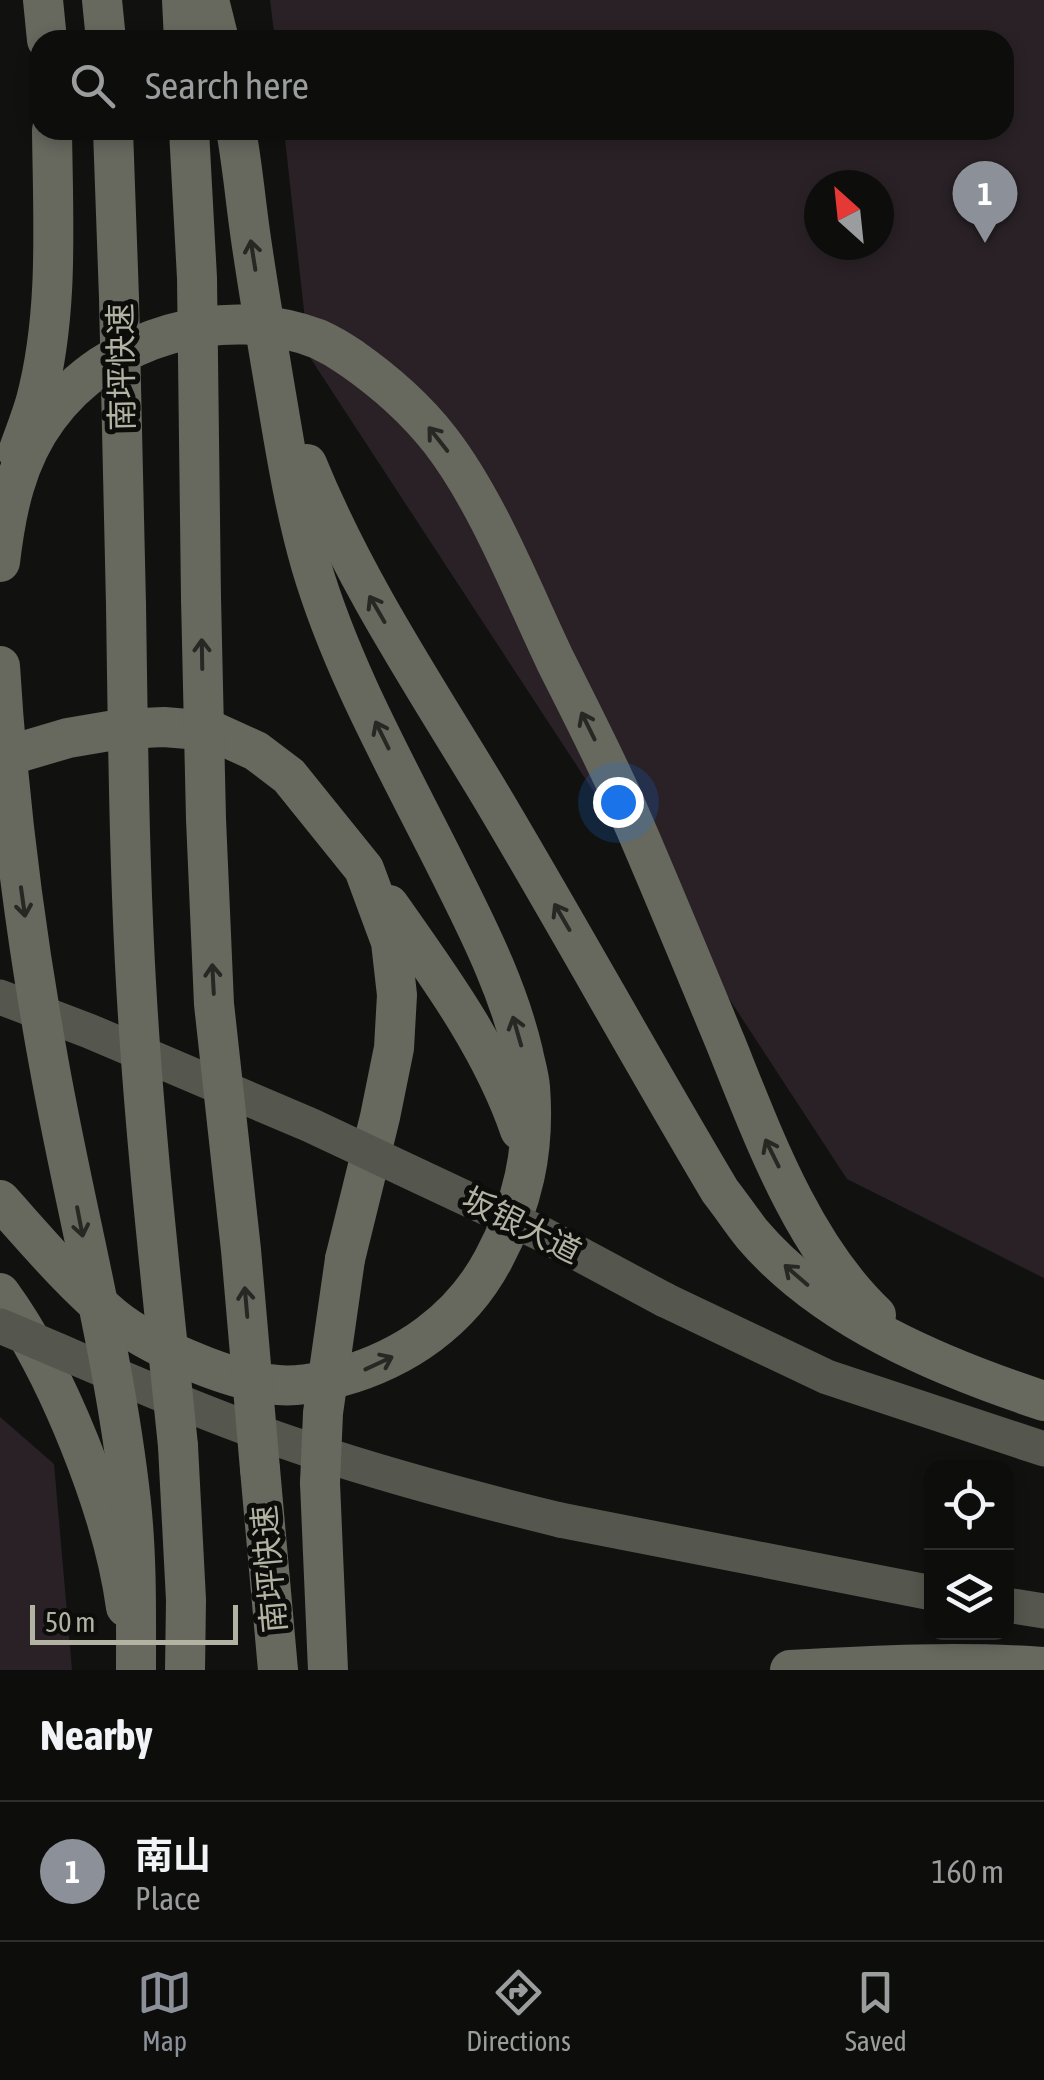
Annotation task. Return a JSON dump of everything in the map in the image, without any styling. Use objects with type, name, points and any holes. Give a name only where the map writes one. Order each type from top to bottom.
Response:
[{"type":"highway","points":[[43,0],[45,30]]},
{"type":"highway","points":[[102,0],[105,30]]},
{"type":"highway","points":[[182,0],[184,30]]},
{"type":"highway","points":[[208,0],[216,30]]},
{"type":"highway","points":[[0,503],[35,402],[45,357],[54,257],[52,140]]},
{"type":"highway","name":"南坪快速","points":[[113,140],[137,1000],[178,1446],[186,1600],[185,1670]]},
{"type":"highway","name":"南坪快速","points":[[190,140],[197,278],[206,819],[214,1004],[241,1250],[278,1670]]},
{"type":"highway","points":[[0,1200],[73,1280],[116,1320],[176,1354],[219,1371],[270,1384],[314,1384],[368,1370],[408,1350],[450,1318],[484,1278],[507,1233],[530,1158],[530,1085],[517,1028],[491,954],[360,690],[312,566],[294,496],[237,140]]},
{"type":"highway","points":[[0,562],[5,518],[15,482],[46,419],[72,388],[130,349],[159,336],[192,328],[255,325],[320,340],[384,381],[440,440],[465,476],[628,809],[760,1127],[818,1243],[866,1306],[908,1346]]},
{"type":"highway","points":[[275,387],[359,577],[720,1191],[754,1236],[820,1296],[860,1323],[988,1382],[1044,1401]]},
{"type":"highway","points":[[0,666],[32,963],[124,1442],[136,1562],[135,1670]]},
{"type":"highway","points":[[0,758],[68,738],[164,727],[212,731],[256,751],[289,776],[364,869],[467,1018],[508,1095],[530,1158]]},
{"type":"highway","points":[[328,1670],[320,1483],[323,1412],[345,1259],[394,1048],[392,942],[364,869]]},
{"type":"highway","points":[[0,1293],[48,1376],[84,1454],[108,1527],[125,1598],[135,1670]]},
{"type":"highway","points":[[790,1670],[998,1663],[1044,1666]]},
{"type":"main road","name":"坂银大道","points":[[0,997],[310,1125],[542,1234],[664,1300],[826,1378],[1044,1449]]},
{"type":"main road","points":[[0,1326],[149,1390],[302,1448],[450,1493],[560,1520],[924,1591]]},
{"type":"main road","points":[[1014,1606],[1044,1611]]},
{"type":"shaded area","points":[[270,0],[1044,0],[1044,1278],[847,1179],[309,356],[285,140],[1014,140],[1014,30],[274,30]]},
{"type":"shaded area","points":[[0,1417],[54,1464],[72,1670],[0,1670]]},
{"type":"place","name":"南山","points":[[985,243]]}]
